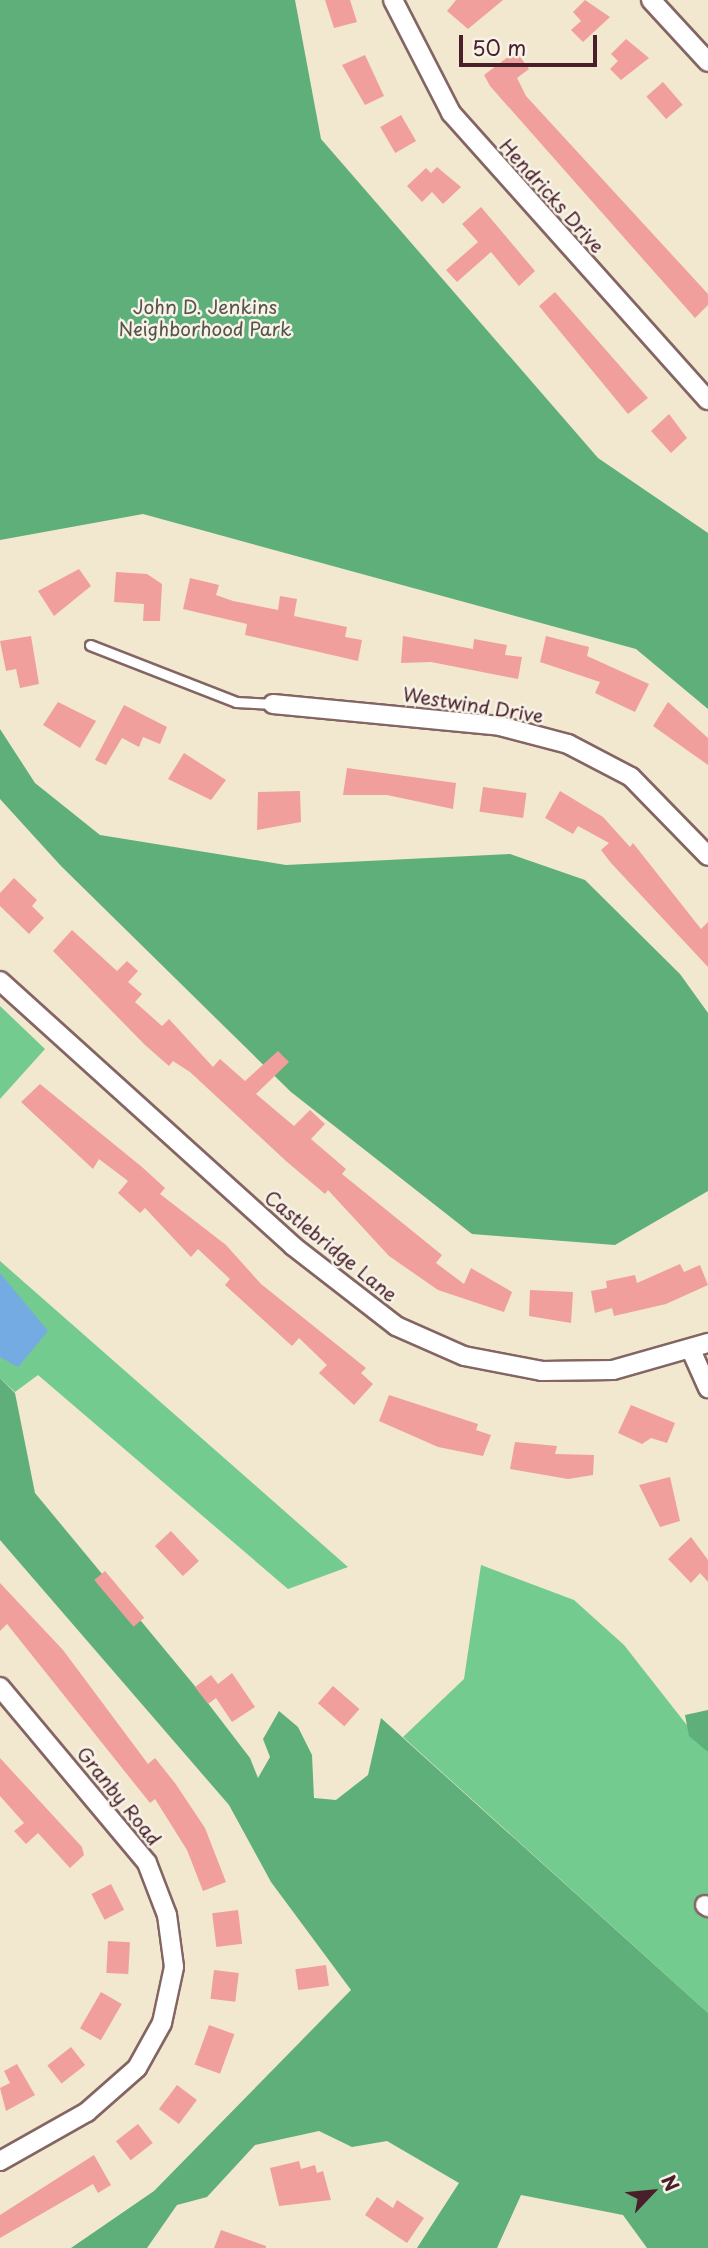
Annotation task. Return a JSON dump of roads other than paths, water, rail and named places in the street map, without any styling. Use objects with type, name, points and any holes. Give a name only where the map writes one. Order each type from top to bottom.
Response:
[{"type":"street","name":"Hendricks Drive","points":[[393,0],[451,113],[708,400]]},
{"type":"street","points":[[651,0],[708,62]]},
{"type":"street","name":"Westwind Drive","points":[[273,704],[500,726],[568,744],[631,777],[708,856]]},
{"type":"street","name":"Castlebridge Lane","points":[[0,981],[293,1247],[396,1326],[464,1356],[542,1371],[612,1370],[691,1350],[708,1343]]},
{"type":"street","points":[[691,1350],[708,1388]]},
{"type":"street","name":"Granby Road","points":[[0,1687],[147,1863],[167,1915],[174,1967],[162,2024],[137,2068],[87,2112],[0,2161]]},
{"type":"lane","points":[[90,645],[236,702],[273,704]]},
{"type":"water","points":[[0,1273],[48,1331],[18,1367],[0,1357]]},
{"type":"park label","name":"John D. Jenkins Neighborhood Park","points":[[205,318]]}]
